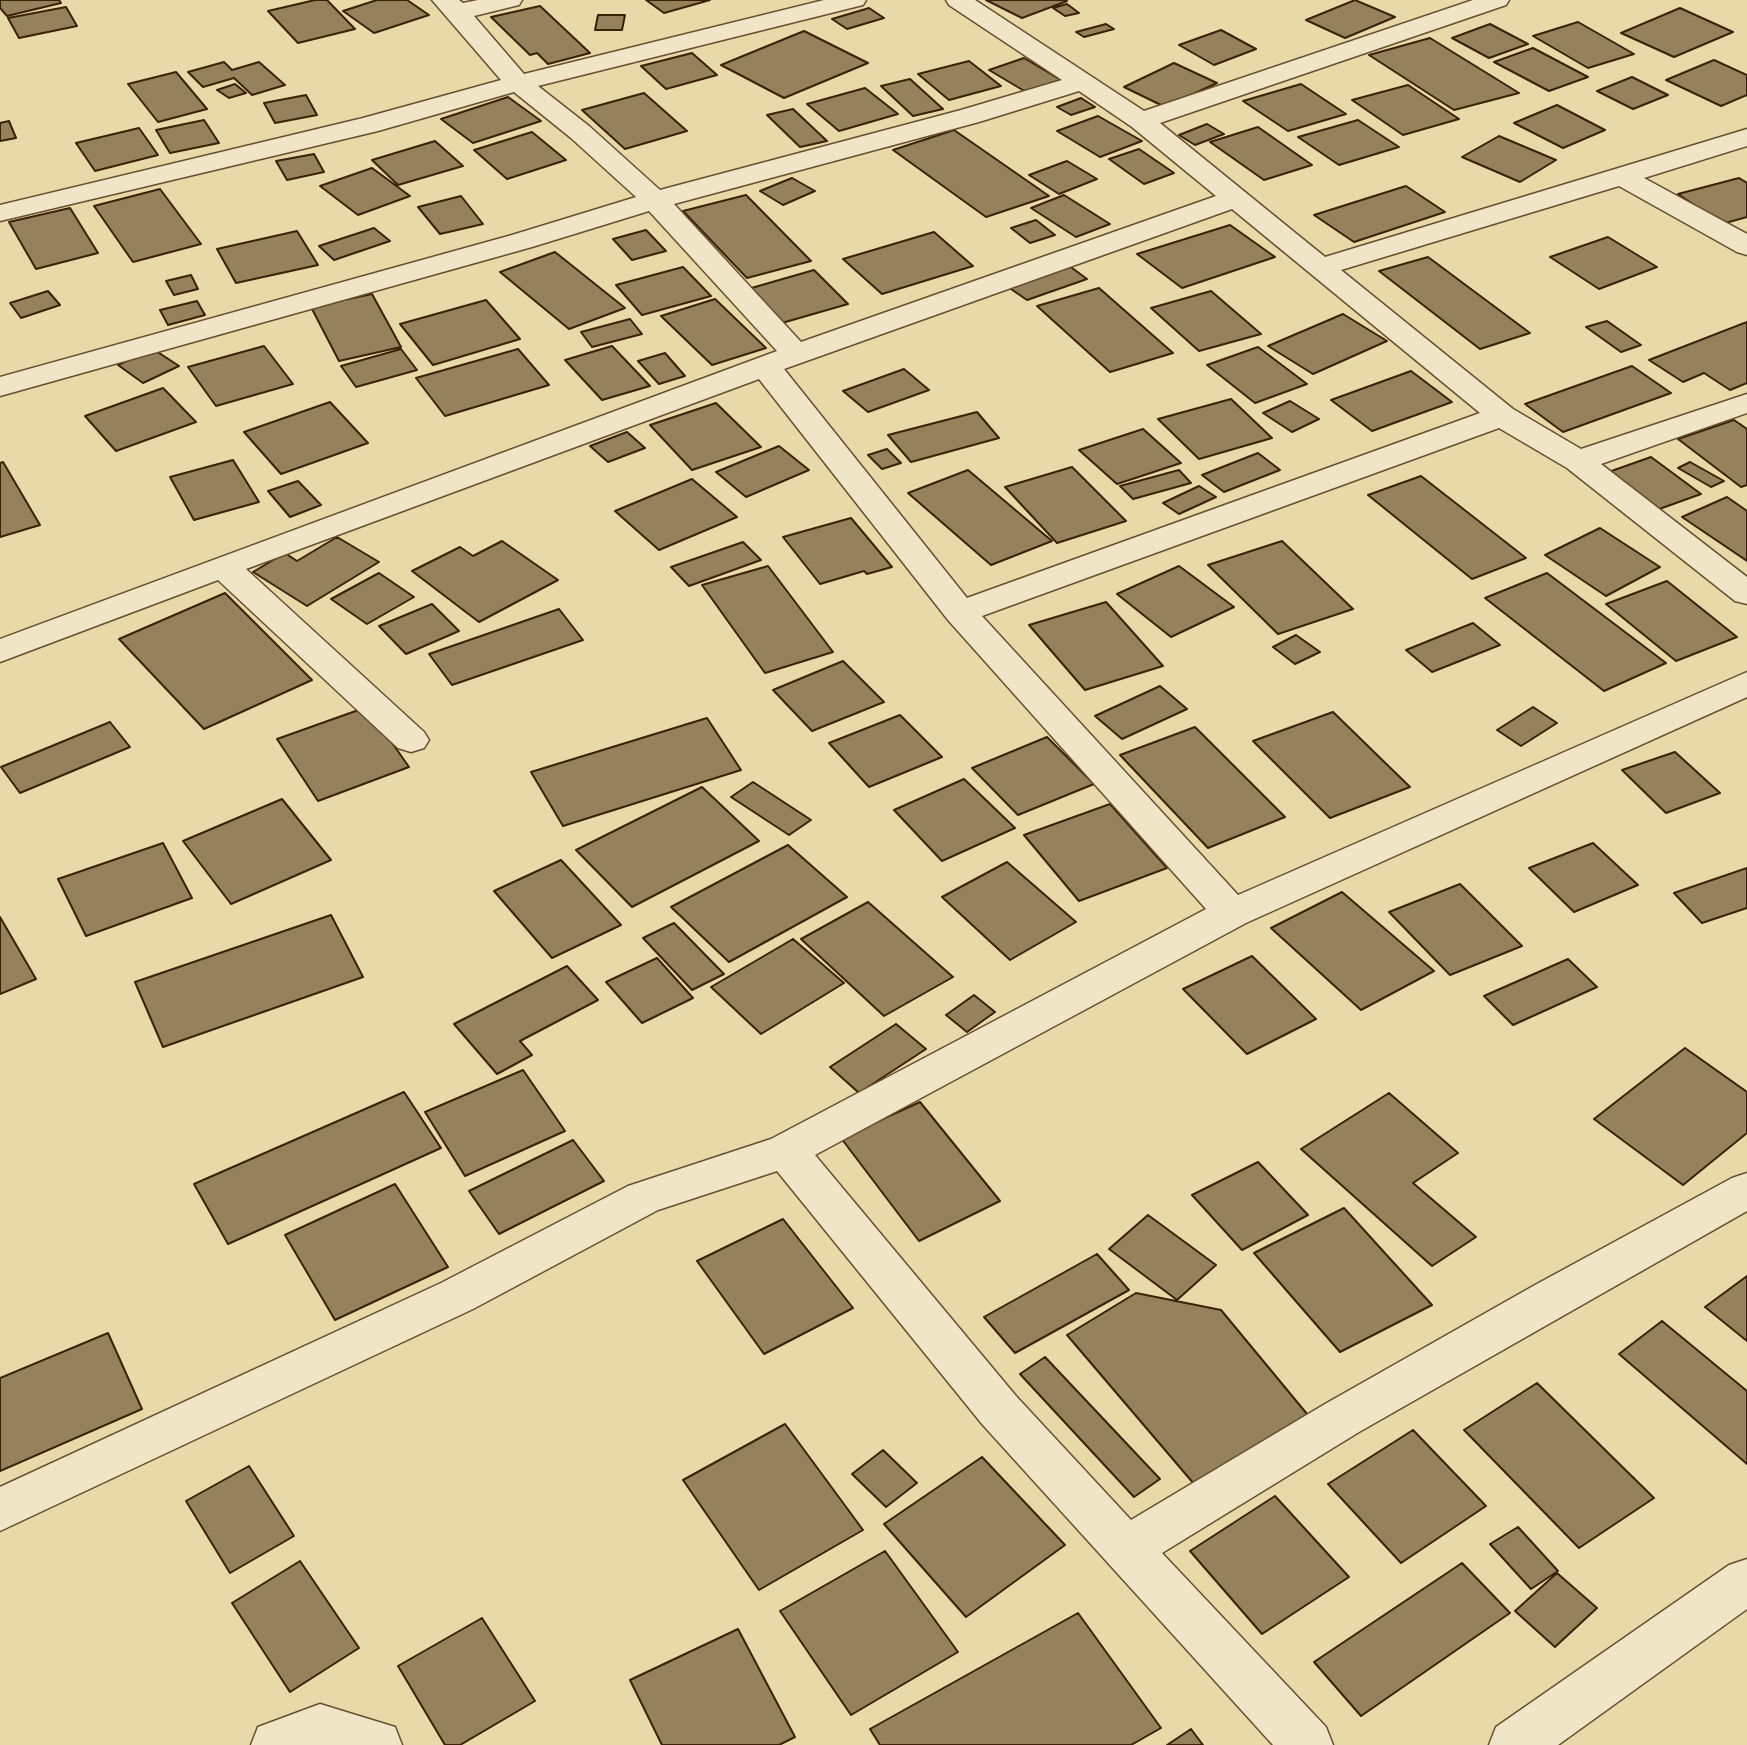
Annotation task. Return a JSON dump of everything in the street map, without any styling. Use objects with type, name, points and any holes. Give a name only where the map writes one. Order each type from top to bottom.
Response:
[{"type":"street","points":[[451,6],[510,0]]},
{"type":"street","points":[[0,214],[97,188],[369,125],[518,83],[854,0]]},
{"type":"street","points":[[958,0],[1140,121],[1502,416],[1578,461],[1747,594]]},
{"type":"street","points":[[1140,121],[1497,0]]},
{"type":"street","points":[[451,6],[518,83],[580,132],[655,200],[781,360],[960,612],[1232,913]]},
{"type":"street","points":[[0,387],[290,303],[522,241],[655,200],[970,116],[1082,82]]},
{"type":"street","points":[[1318,268],[1747,137]]},
{"type":"street","points":[[1620,176],[1747,246]]},
{"type":"street","points":[[0,651],[781,360],[1237,198]]},
{"type":"street","points":[[1578,461],[1747,403]]},
{"type":"street","points":[[960,612],[1502,416]]},
{"type":"street","points":[[223,566],[411,740]]},
{"type":"street","points":[[0,1510],[457,1296],[643,1198],[786,1151],[1232,913],[1747,683]]},
{"type":"street","points":[[786,1151],[999,1410],[1307,1745]]},
{"type":"street","points":[[1126,1549],[1342,1418],[1747,1190]]},
{"type":"street","points":[[1515,1745],[1747,1581]]},
{"type":"street","points":[[277,1745],[320,1729],[376,1745]]},
{"type":"building","points":[[0,0],[59,0],[61,3],[7,16],[0,8]]},
{"type":"building","points":[[315,0],[327,0],[355,29],[298,43],[268,11]]},
{"type":"building","points":[[377,0],[407,0],[429,15],[374,33],[343,11]]},
{"type":"building","points":[[646,0],[710,0],[664,13]]},
{"type":"building","points":[[986,0],[1065,0],[1067,1],[1022,18]]},
{"type":"building","points":[[1355,0],[1395,17],[1345,38],[1306,20]]},
{"type":"building","points":[[1067,4],[1079,13],[1065,16],[1053,8]]},
{"type":"building","points":[[540,6],[590,53],[548,64],[537,53],[530,55],[491,17]]},
{"type":"building","points":[[66,7],[77,26],[19,38],[8,18]]},
{"type":"building","points":[[869,8],[884,18],[847,29],[832,19]]},
{"type":"building","points":[[1680,8],[1733,32],[1674,57],[1621,33]]},
{"type":"building","points":[[598,15],[625,15],[622,30],[595,30]]},
{"type":"building","points":[[1578,22],[1634,54],[1588,68],[1533,36]]},
{"type":"building","points":[[1106,24],[1114,29],[1084,37],[1076,32]]},
{"type":"building","points":[[1490,24],[1528,44],[1489,58],[1452,38]]},
{"type":"building","points":[[1221,30],[1256,49],[1214,65],[1179,45]]},
{"type":"building","points":[[804,31],[868,63],[784,98],[721,65]]},
{"type":"building","points":[[1430,38],[1519,93],[1454,110],[1369,55]]},
{"type":"building","points":[[1533,48],[1588,77],[1549,91],[1494,62]]},
{"type":"building","points":[[692,53],[717,75],[666,89],[641,66]]},
{"type":"building","points":[[1024,58],[1061,80],[1026,92],[989,70]]},
{"type":"building","points":[[1714,60],[1747,75],[1747,95],[1721,106],[1666,80]]},
{"type":"building","points":[[969,61],[1001,86],[949,100],[918,74]]},
{"type":"building","points":[[224,62],[232,70],[259,62],[285,85],[252,95],[234,78],[203,87],[188,72]]},
{"type":"building","points":[[1174,63],[1217,83],[1165,107],[1124,87]]},
{"type":"building","points":[[176,72],[207,109],[158,122],[128,84]]},
{"type":"building","points":[[1632,77],[1668,95],[1633,109],[1597,91]]},
{"type":"building","points":[[910,79],[943,109],[913,116],[881,86]]},
{"type":"building","points":[[235,84],[246,93],[229,98],[217,90]]},
{"type":"building","points":[[1301,84],[1346,114],[1288,131],[1243,101]]},
{"type":"building","points":[[1408,85],[1459,119],[1403,135],[1352,100]]},
{"type":"building","points":[[865,88],[898,114],[839,131],[807,104]]},
{"type":"building","points":[[644,93],[687,131],[625,149],[582,110]]},
{"type":"building","points":[[306,95],[317,115],[275,123],[264,103]]},
{"type":"building","points":[[508,97],[541,121],[473,143],[441,119]]},
{"type":"building","points":[[1081,98],[1095,107],[1071,115],[1057,107]]},
{"type":"building","points":[[1557,105],[1605,130],[1563,148],[1514,123]]},
{"type":"building","points":[[793,109],[827,141],[800,147],[767,115]]},
{"type":"building","points":[[1098,116],[1142,141],[1100,157],[1057,131]]},
{"type":"building","points":[[204,120],[219,143],[170,153],[156,130]]},
{"type":"building","points":[[1358,120],[1399,147],[1339,165],[1298,137]]},
{"type":"building","points":[[9,121],[16,138],[0,141],[0,123]]},
{"type":"building","points":[[1207,124],[1224,134],[1195,145],[1179,135]]},
{"type":"building","points":[[1258,127],[1312,165],[1264,180],[1210,142]]},
{"type":"building","points":[[139,128],[158,155],[95,171],[76,143]]},
{"type":"building","points":[[954,130],[1049,196],[986,217],[893,150]]},
{"type":"building","points":[[532,132],[566,160],[507,179],[474,150]]},
{"type":"building","points":[[1499,136],[1556,160],[1520,182],[1462,157]]},
{"type":"building","points":[[435,141],[463,166],[398,185],[372,160]]},
{"type":"building","points":[[1139,149],[1174,173],[1144,184],[1109,159]]},
{"type":"building","points":[[314,154],[324,172],[287,180],[276,161]]},
{"type":"building","points":[[1067,161],[1097,179],[1059,194],[1029,175]]},
{"type":"building","points":[[372,168],[410,196],[358,215],[320,186]]},
{"type":"building","points":[[792,178],[815,191],[783,205],[760,191]]},
{"type":"building","points":[[1739,178],[1747,183],[1747,217],[1722,224],[1678,194]]},
{"type":"building","points":[[1406,186],[1445,212],[1354,242],[1314,215]]},
{"type":"building","points":[[160,189],[201,244],[133,262],[94,206]]},
{"type":"building","points":[[746,195],[811,261],[747,278],[683,211]]},
{"type":"building","points":[[1064,195],[1110,224],[1076,237],[1031,208]]},
{"type":"building","points":[[461,196],[483,224],[440,234],[418,207]]},
{"type":"building","points":[[70,208],[98,253],[36,269],[9,222]]},
{"type":"building","points":[[1036,220],[1055,235],[1030,243],[1011,228]]},
{"type":"building","points":[[1230,225],[1275,257],[1182,288],[1137,254]]},
{"type":"building","points":[[374,228],[390,241],[334,260],[319,246]]},
{"type":"building","points":[[646,230],[666,251],[632,260],[613,239]]},
{"type":"building","points":[[297,231],[318,265],[236,283],[217,249]]},
{"type":"building","points":[[934,232],[973,266],[882,294],[843,259]]},
{"type":"building","points":[[1608,237],[1657,267],[1599,289],[1550,257]]},
{"type":"building","points":[[555,252],[625,308],[569,329],[500,272]]},
{"type":"building","points":[[1428,257],[1530,333],[1480,349],[1379,271]]},
{"type":"building","points":[[1068,265],[1087,279],[1027,300],[1008,287]]},
{"type":"building","points":[[683,267],[711,296],[642,315],[616,285]]},
{"type":"building","points":[[814,270],[848,304],[775,325],[741,291]]},
{"type":"building","points":[[191,275],[198,289],[174,295],[166,281]]},
{"type":"building","points":[[1099,288],[1173,353],[1110,372],[1037,306]]},
{"type":"building","points":[[48,291],[60,305],[21,318],[10,303]]},
{"type":"building","points":[[1211,291],[1261,334],[1199,351],[1151,308]]},
{"type":"building","points":[[372,294],[401,347],[339,361],[311,307]]},
{"type":"building","points":[[715,299],[766,348],[712,365],[661,316]]},
{"type":"building","points":[[486,300],[520,339],[433,365],[400,324]]},
{"type":"building","points":[[197,301],[205,315],[168,325],[160,310]]},
{"type":"building","points":[[1343,314],[1387,341],[1313,374],[1268,346]]},
{"type":"building","points":[[630,319],[642,334],[592,347],[581,332]]},
{"type":"building","points":[[1607,321],[1641,345],[1621,352],[1586,327]]},
{"type":"building","points":[[1747,322],[1747,383],[1730,390],[1704,373],[1683,382],[1649,360]]},
{"type":"building","points":[[264,346],[293,384],[216,406],[188,367]]},
{"type":"building","points":[[612,346],[650,386],[602,400],[565,360]]},
{"type":"building","points":[[1258,347],[1307,384],[1255,403],[1207,365]]},
{"type":"building","points":[[153,349],[179,366],[143,383],[118,365]]},
{"type":"building","points":[[401,349],[417,370],[356,387],[341,366]]},
{"type":"building","points":[[518,349],[549,385],[445,416],[416,378]]},
{"type":"building","points":[[665,353],[685,376],[659,384],[638,361]]},
{"type":"building","points":[[1632,366],[1671,393],[1563,432],[1525,404]]},
{"type":"building","points":[[904,369],[929,390],[868,412],[843,391]]},
{"type":"building","points":[[1411,371],[1452,402],[1372,431],[1331,400]]},
{"type":"building","points":[[163,388],[196,422],[116,451],[85,416]]},
{"type":"building","points":[[1231,399],[1272,438],[1199,459],[1158,419]]},
{"type":"building","points":[[1290,401],[1319,419],[1292,432],[1263,413]]},
{"type":"building","points":[[330,402],[368,443],[281,474],[244,432]]},
{"type":"building","points":[[716,403],[761,447],[692,470],[650,425]]},
{"type":"building","points":[[977,412],[999,438],[911,462],[888,435]]},
{"type":"building","points":[[1734,420],[1747,429],[1747,485],[1741,487],[1678,439]]},
{"type":"building","points":[[1143,429],[1181,463],[1117,484],[1079,450]]},
{"type":"building","points":[[627,432],[645,448],[608,462],[590,446]]},
{"type":"building","points":[[779,446],[809,470],[746,497],[716,472]]},
{"type":"building","points":[[887,449],[901,463],[882,469],[868,455]]},
{"type":"building","points":[[1258,453],[1280,470],[1224,492],[1202,475]]},
{"type":"building","points":[[1651,457],[1701,494],[1651,512],[1603,474]]},
{"type":"building","points":[[233,460],[259,502],[194,520],[170,477]]},
{"type":"building","points":[[3,462],[40,525],[0,537],[0,463]]},
{"type":"building","points":[[1690,462],[1724,481],[1711,487],[1678,468]]},
{"type":"building","points":[[1072,467],[1126,521],[1057,543],[1005,487]]},
{"type":"building","points":[[968,470],[1052,541],[991,565],[908,493]]},
{"type":"building","points":[[1179,470],[1191,483],[1133,499],[1120,486]]},
{"type":"building","points":[[1421,476],[1526,558],[1472,579],[1368,495]]},
{"type":"building","points":[[692,479],[737,517],[659,550],[615,511]]},
{"type":"building","points":[[298,481],[321,505],[290,517],[268,491]]},
{"type":"building","points":[[1199,486],[1216,497],[1179,514],[1163,503]]},
{"type":"building","points":[[1727,497],[1747,511],[1747,561],[1682,517]]},
{"type":"building","points":[[851,518],[892,567],[867,574],[864,571],[820,584],[783,537]]},
{"type":"building","points":[[1600,528],[1660,567],[1606,596],[1545,555]]},
{"type":"building","points":[[337,537],[379,562],[307,606],[253,572],[285,553],[297,561]]},
{"type":"building","points":[[502,541],[558,580],[479,622],[412,571],[460,547],[473,556]]},
{"type":"building","points":[[1282,541],[1353,609],[1278,634],[1208,565]]},
{"type":"building","points":[[743,542],[761,560],[689,586],[671,567]]},
{"type":"building","points":[[768,566],[833,652],[765,673],[702,585]]},
{"type":"building","points":[[1179,566],[1234,607],[1171,637],[1117,594]]},
{"type":"building","points":[[379,573],[414,597],[367,624],[331,599]]},
{"type":"building","points":[[1547,573],[1666,663],[1604,691],[1485,598]]},
{"type":"building","points":[[1667,581],[1737,637],[1676,661],[1606,604]]},
{"type":"building","points":[[225,593],[312,680],[204,729],[119,639]]},
{"type":"building","points":[[1106,602],[1163,666],[1085,690],[1029,625]]},
{"type":"building","points":[[432,604],[459,631],[406,654],[379,626]]},
{"type":"building","points":[[559,609],[583,640],[452,685],[429,654]]},
{"type":"building","points":[[1473,623],[1500,645],[1432,672],[1406,650]]},
{"type":"building","points":[[1296,635],[1320,652],[1295,664],[1273,647]]},
{"type":"building","points":[[843,661],[884,702],[812,731],[773,690]]},
{"type":"building","points":[[1160,686],[1187,709],[1122,739],[1095,716]]},
{"type":"building","points":[[367,707],[409,767],[318,801],[277,739]]},
{"type":"building","points":[[1533,707],[1557,723],[1521,746],[1497,730]]},
{"type":"building","points":[[1333,712],[1410,787],[1330,818],[1253,741]]},
{"type":"building","points":[[900,715],[942,757],[869,787],[829,743]]},
{"type":"building","points":[[707,718],[741,770],[563,826],[531,772]]},
{"type":"building","points":[[110,722],[130,747],[20,793],[1,767]]},
{"type":"building","points":[[1195,727],[1285,817],[1208,848],[1120,755]]},
{"type":"building","points":[[1047,737],[1094,784],[1018,815],[972,768]]},
{"type":"building","points":[[1675,752],[1720,793],[1666,813],[1622,770]]},
{"type":"building","points":[[964,779],[1015,828],[942,861],[894,810]]},
{"type":"building","points":[[753,782],[811,820],[789,835],[731,797]]},
{"type":"building","points":[[702,787],[759,841],[632,907],[576,850]]},
{"type":"building","points":[[282,799],[331,860],[231,904],[183,841]]},
{"type":"building","points":[[1110,804],[1167,868],[1079,901],[1024,835]]},
{"type":"building","points":[[163,843],[192,898],[86,936],[58,879]]},
{"type":"building","points":[[1593,843],[1638,885],[1574,912],[1529,868]]},
{"type":"building","points":[[788,845],[847,897],[729,962],[671,907]]},
{"type":"building","points":[[561,860],[621,925],[552,958],[494,891]]},
{"type":"building","points":[[1007,862],[1076,922],[1010,960],[942,897]]},
{"type":"building","points":[[1747,868],[1747,908],[1702,923],[1674,893]]},
{"type":"building","points":[[1460,884],[1522,946],[1450,975],[1389,912]]},
{"type":"building","points":[[1342,892],[1434,971],[1361,1010],[1271,928]]},
{"type":"building","points":[[868,902],[953,977],[884,1016],[801,939]]},
{"type":"building","points":[[331,915],[363,977],[163,1047],[135,982]]},
{"type":"building","points":[[0,917],[36,979],[0,994]]},
{"type":"building","points":[[674,923],[724,974],[692,990],[643,938]]},
{"type":"building","points":[[793,939],[844,983],[761,1034],[711,987]]},
{"type":"building","points":[[1252,956],[1316,1019],[1247,1054],[1183,989]]},
{"type":"building","points":[[657,958],[693,998],[642,1023],[606,982]]},
{"type":"building","points":[[1568,959],[1597,987],[1513,1025],[1484,996]]},
{"type":"building","points":[[567,966],[598,1000],[520,1041],[532,1055],[497,1074],[454,1024]]},
{"type":"building","points":[[974,995],[995,1012],[967,1032],[946,1015]]},
{"type":"building","points":[[896,1024],[926,1049],[859,1093],[830,1067]]},
{"type":"building","points":[[1685,1048],[1747,1092],[1747,1133],[1683,1185],[1594,1119]]},
{"type":"building","points":[[523,1070],[565,1131],[465,1176],[425,1112]]},
{"type":"building","points":[[404,1092],[441,1148],[228,1244],[194,1184]]},
{"type":"building","points":[[1389,1093],[1458,1153],[1413,1183],[1476,1237],[1432,1266],[1301,1149]]},
{"type":"building","points":[[920,1102],[1000,1201],[919,1241],[841,1138]]},
{"type":"building","points":[[573,1140],[604,1181],[499,1234],[469,1191]]},
{"type":"building","points":[[1258,1162],[1308,1215],[1242,1250],[1192,1195]]},
{"type":"building","points":[[395,1184],[448,1267],[335,1320],[285,1235]]},
{"type":"building","points":[[1344,1208],[1432,1305],[1340,1352],[1254,1253]]},
{"type":"building","points":[[1148,1215],[1216,1265],[1177,1300],[1109,1249]]},
{"type":"building","points":[[783,1219],[853,1308],[764,1354],[697,1261]]},
{"type":"building","points":[[1097,1254],[1129,1290],[1015,1353],[984,1317]]},
{"type":"building","points":[[1747,1276],[1747,1341],[1705,1307]]},
{"type":"building","points":[[1136,1293],[1221,1310],[1312,1420],[1200,1491],[1067,1335]]},
{"type":"building","points":[[1662,1321],[1747,1391],[1747,1464],[1619,1354]]},
{"type":"building","points":[[108,1333],[142,1409],[0,1471],[0,1378]]},
{"type":"building","points":[[1045,1357],[1160,1479],[1134,1497],[1020,1374]]},
{"type":"building","points":[[1537,1383],[1654,1498],[1579,1548],[1464,1430]]},
{"type":"building","points":[[785,1424],[863,1530],[759,1590],[683,1480]]},
{"type":"building","points":[[1413,1430],[1486,1506],[1401,1563],[1328,1484]]},
{"type":"building","points":[[883,1450],[917,1483],[886,1507],[852,1474]]},
{"type":"building","points":[[982,1457],[1065,1545],[966,1617],[884,1524]]},
{"type":"building","points":[[249,1466],[294,1536],[230,1573],[186,1501]]},
{"type":"building","points":[[1275,1496],[1349,1577],[1262,1634],[1190,1551]]},
{"type":"building","points":[[1518,1527],[1558,1571],[1531,1589],[1490,1544]]},
{"type":"building","points":[[885,1551],[958,1652],[851,1715],[780,1611]]},
{"type":"building","points":[[300,1561],[359,1648],[290,1692],[232,1603]]},
{"type":"building","points":[[1462,1563],[1510,1613],[1361,1716],[1314,1662]]},
{"type":"building","points":[[1557,1573],[1597,1608],[1555,1647],[1515,1611]]},
{"type":"building","points":[[1078,1613],[1161,1728],[1131,1745],[880,1745],[870,1729]]},
{"type":"building","points":[[482,1618],[535,1701],[460,1745],[445,1745],[398,1666]]},
{"type":"building","points":[[738,1629],[795,1737],[779,1745],[662,1745],[630,1680]]},
{"type":"building","points":[[1191,1729],[1203,1745],[1167,1745]]}]
